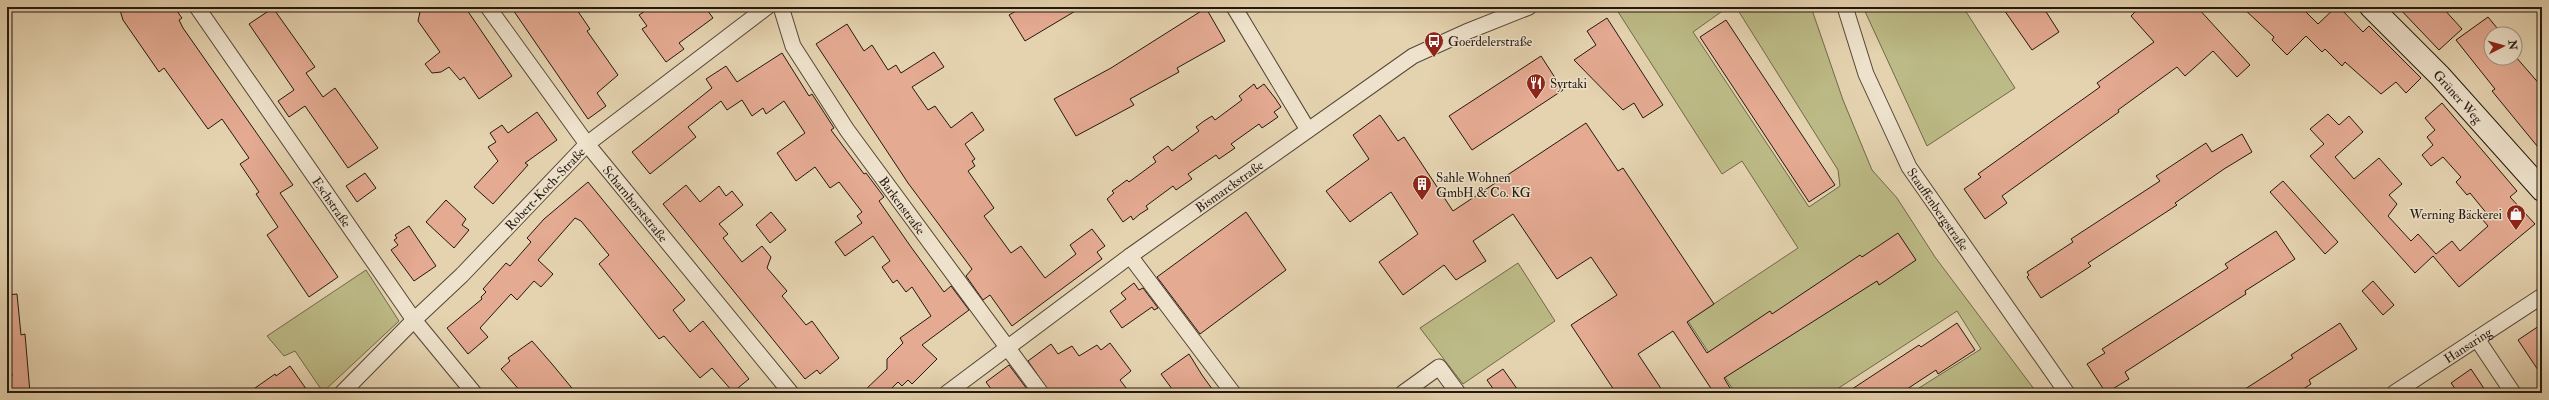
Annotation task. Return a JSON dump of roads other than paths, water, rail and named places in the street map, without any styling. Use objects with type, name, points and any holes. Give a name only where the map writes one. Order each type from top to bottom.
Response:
[{"type":"street","name":"Eschstraße","points":[[197,7],[414,320],[474,393]]},
{"type":"street","name":"Scharnhorststraße","points":[[488,7],[587,144],[791,393]]},
{"type":"street","name":"Robert-Koch-Straße","points":[[342,393],[414,320],[462,275],[587,144],[767,7]]},
{"type":"street","name":"Barkenstraße","points":[[781,7],[793,46],[847,130],[1041,393]]},
{"type":"street","points":[[1234,7],[1308,130]]},
{"type":"street","name":"Bismarckstraße","points":[[947,393],[1007,346],[1130,256],[1413,56],[1466,32],[1529,7]]},
{"type":"street","name":"Stauffenbergstraße","points":[[1845,7],[1866,74],[1909,166],[2067,393]]},
{"type":"street","name":"Grüner Weg","points":[[2371,7],[2440,76],[2542,190]]},
{"type":"street","points":[[1130,256],[1233,393]]},
{"type":"street","name":"Hansaring","points":[[2394,393],[2542,296]]},
{"type":"street","points":[[2477,339],[2513,393]]},
{"type":"street","points":[[1403,393],[1439,367],[1458,393]]},
{"type":"place","name":"Goerdelerstraße","points":[[1434,58]]},
{"type":"place","name":"Syrtaki","points":[[1536,100]]},
{"type":"place","name":"Sahle Wohnen GmbH & Co. KG","points":[[1422,201]]},
{"type":"place","name":"Werning Bäckerei","points":[[2516,231]]}]
